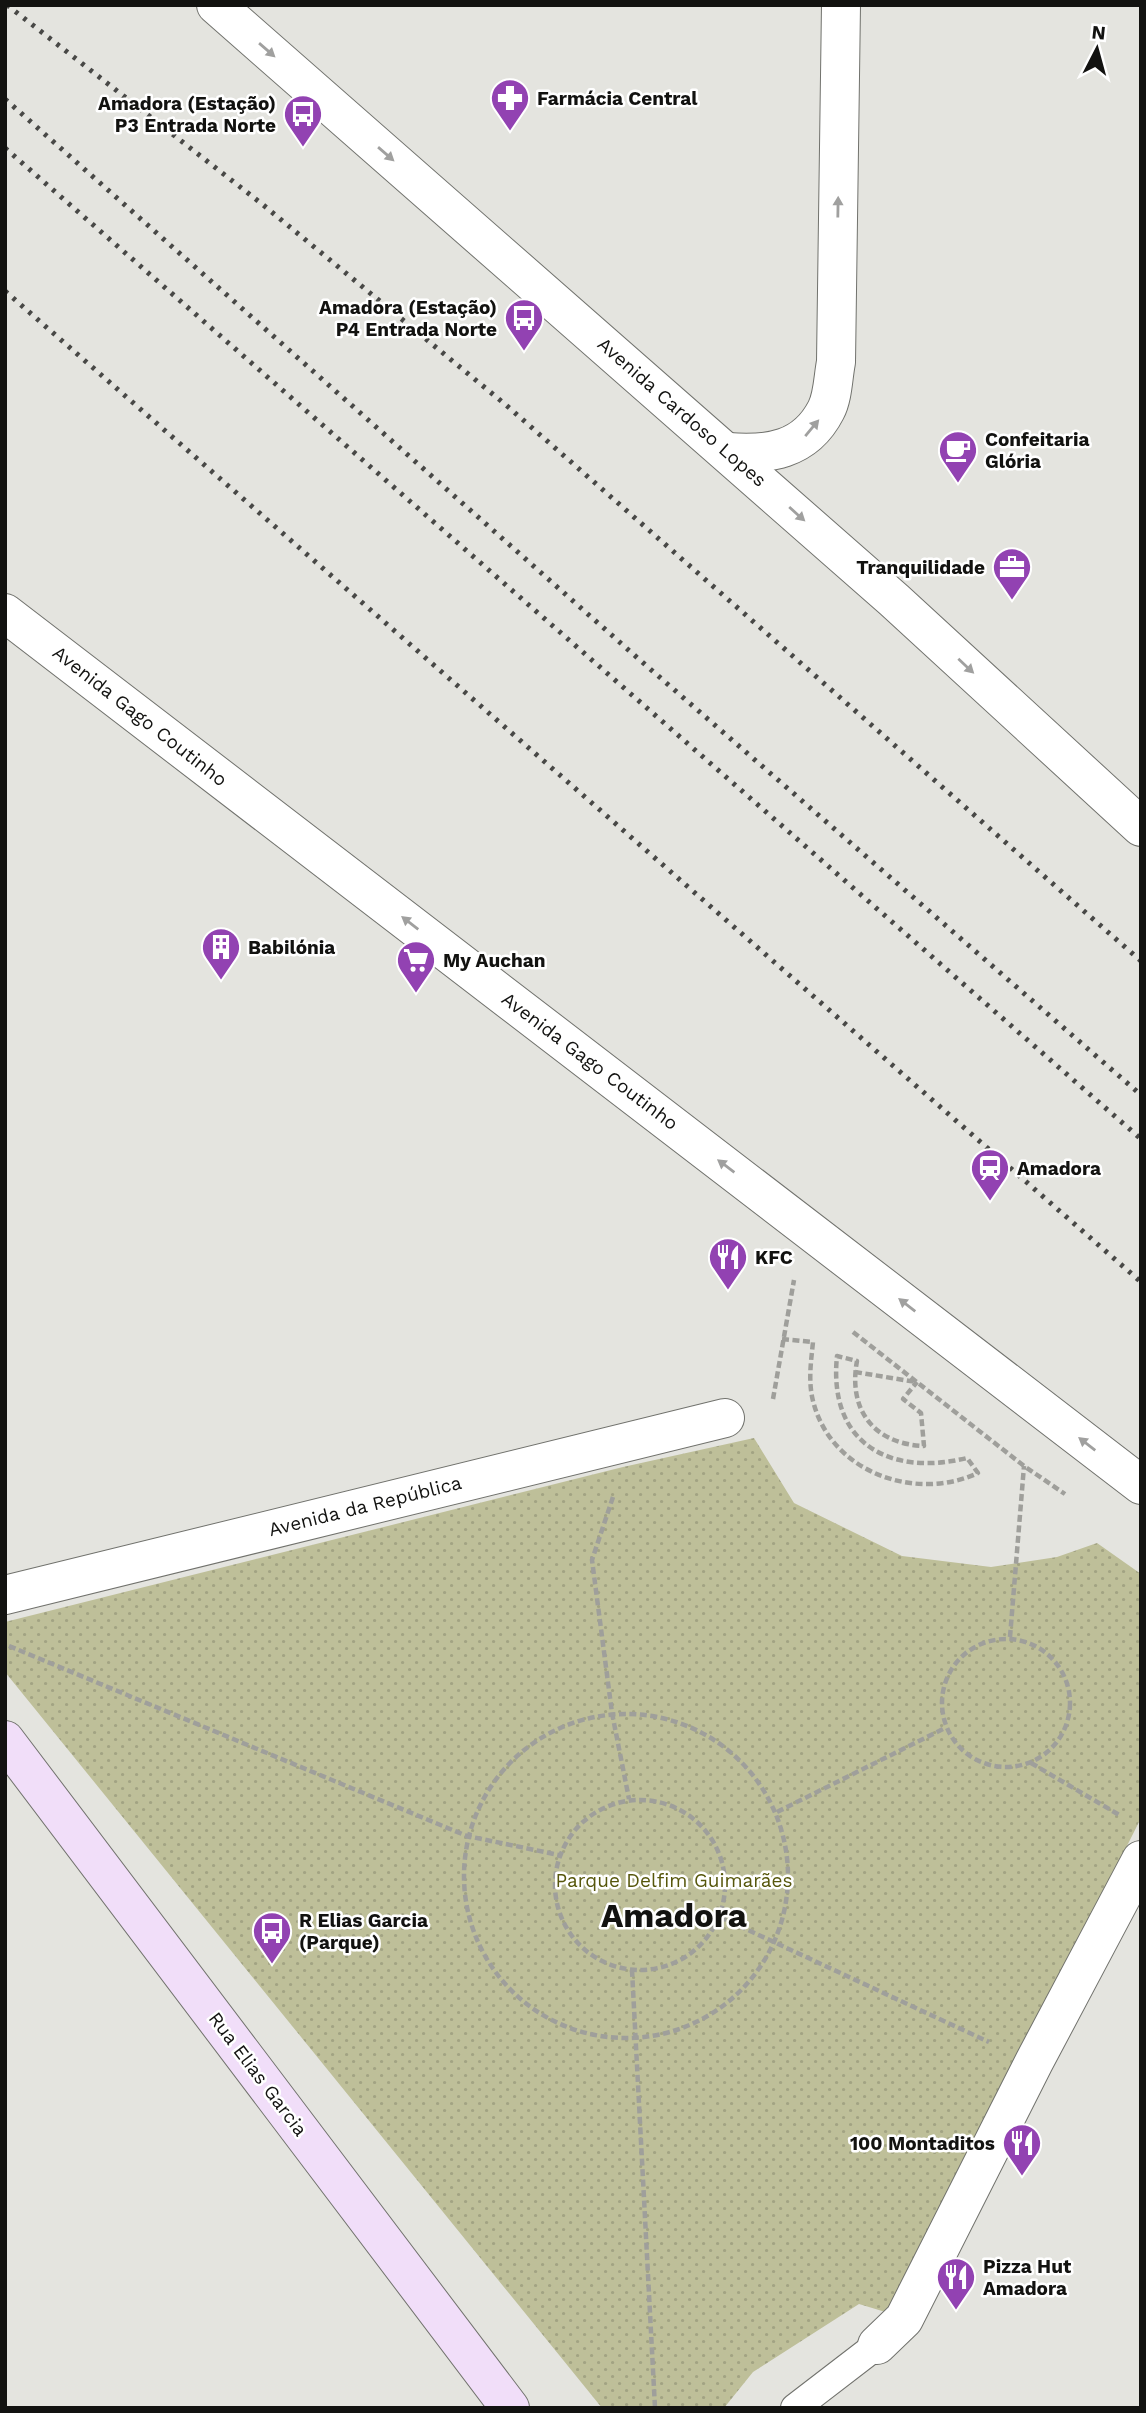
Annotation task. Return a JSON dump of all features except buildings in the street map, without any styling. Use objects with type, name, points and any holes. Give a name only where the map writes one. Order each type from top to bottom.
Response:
[{"type":"street","name":"Avenida Cardoso Lopes","points":[[216,5],[728,452],[1141,827]]},
{"type":"street","points":[[728,452],[759,454],[788,449],[807,435],[827,409],[836,362],[841,5]]},
{"type":"street","name":"Avenida Gago Coutinho","points":[[5,612],[1141,1485]]},
{"type":"street","name":"Avenida da República","points":[[5,1595],[725,1418]]},
{"type":"street","name":"Rua Elias Garcia","points":[[5,1740],[510,2408]]},
{"type":"street","points":[[877,2345],[904,2319],[1034,2062],[1141,1860]]},
{"type":"lane","points":[[795,2408],[877,2345]]},
{"type":"path","points":[[725,1418],[772,1408],[791,1284],[824,1241]]},
{"type":"path","points":[[791,1284],[802,1292]]},
{"type":"path","points":[[844,1325],[1015,1460]]},
{"type":"path","points":[[782,1339],[813,1342],[810,1384],[814,1403],[831,1435],[859,1464],[873,1474],[915,1486],[951,1483],[978,1473],[967,1458],[918,1465],[902,1462],[874,1450],[856,1434],[838,1404],[837,1356],[856,1361],[857,1404],[868,1421],[887,1436],[910,1446],[924,1446],[921,1413],[903,1399],[917,1382]]},
{"type":"path","points":[[855,1372],[917,1382]]},
{"type":"path","points":[[624,1442],[623,1467],[592,1560],[612,1713],[629,1799]]},
{"type":"path","points":[[1010,1637],[1024,1466]]},
{"type":"path","points":[[1010,1637],[1042,1650],[1065,1675],[1071,1710],[1058,1742],[1031,1763],[1006,1768],[981,1763],[960,1749],[946,1728],[941,1696],[952,1665],[978,1644],[1010,1637]]},
{"type":"path","points":[[5,1645],[467,1836],[559,1854]]},
{"type":"path","points":[[612,1713],[652,1715],[692,1727],[727,1748],[755,1777],[777,1812],[789,1856],[788,1901],[775,1944],[749,1982],[733,1999],[704,2019],[671,2033],[636,2038],[603,2038],[569,2029],[530,2007],[490,1967],[474,1936],[465,1903],[462,1870],[467,1836],[487,1790],[520,1752],[563,1726],[612,1713]]},
{"type":"path","points":[[777,1812],[946,1728]]},
{"type":"path","points":[[1031,1763],[1125,1819]]},
{"type":"path","points":[[629,1799],[658,1801],[686,1812],[708,1833],[722,1858],[726,1888],[720,1917],[706,1940],[685,1958],[660,1968],[632,1970],[602,1961],[577,1943],[560,1916],[554,1886],[559,1854],[570,1835],[586,1818],[607,1805],[629,1799]]},
{"type":"path","points":[[720,1917],[1034,2062]]},
{"type":"path","points":[[632,1970],[655,2408]]},
{"type":"green space","name":"Parque Delfim Guimarães","points":[[754,1438],[794,1503],[902,1556],[991,1567],[1057,1557],[1097,1543],[1141,1574],[1141,1818],[892,2314],[859,2304],[753,2372],[724,2408],[602,2408],[5,1672],[5,1622],[623,1467]]},
{"type":"railway","points":[[7,5],[262,204],[506,405],[1141,961]]},
{"type":"railway","points":[[5,99],[641,661],[1141,1095]]},
{"type":"railway","points":[[5,148],[1141,1139]]},
{"type":"railway","points":[[5,291],[1141,1282]]},
{"type":"place","name":"Farmácia Central","points":[[510,132]]},
{"type":"place","name":"Amadora (Estação) P3 Entrada Norte","points":[[303,148]]},
{"type":"place","name":"Amadora (Estação) P4 Entrada Norte","points":[[524,352]]},
{"type":"place","name":"Confeitaria Glória","points":[[958,484]]},
{"type":"place","name":"Tranquilidade","points":[[1012,601]]},
{"type":"place","name":"Babilónia","points":[[221,981]]},
{"type":"place","name":"My Auchan","points":[[416,994]]},
{"type":"place","name":"Amadora","points":[[990,1202]]},
{"type":"place","name":"KFC","points":[[728,1291]]},
{"type":"place","name":"R Elias Garcia (Parque)","points":[[272,1965]]},
{"type":"place","name":"100 Montaditos","points":[[1022,2177]]},
{"type":"place","name":"Pizza Hut Amadora","points":[[956,2311]]},
{"type":"district","name":"Amadora","points":[[674,1915]]}]
